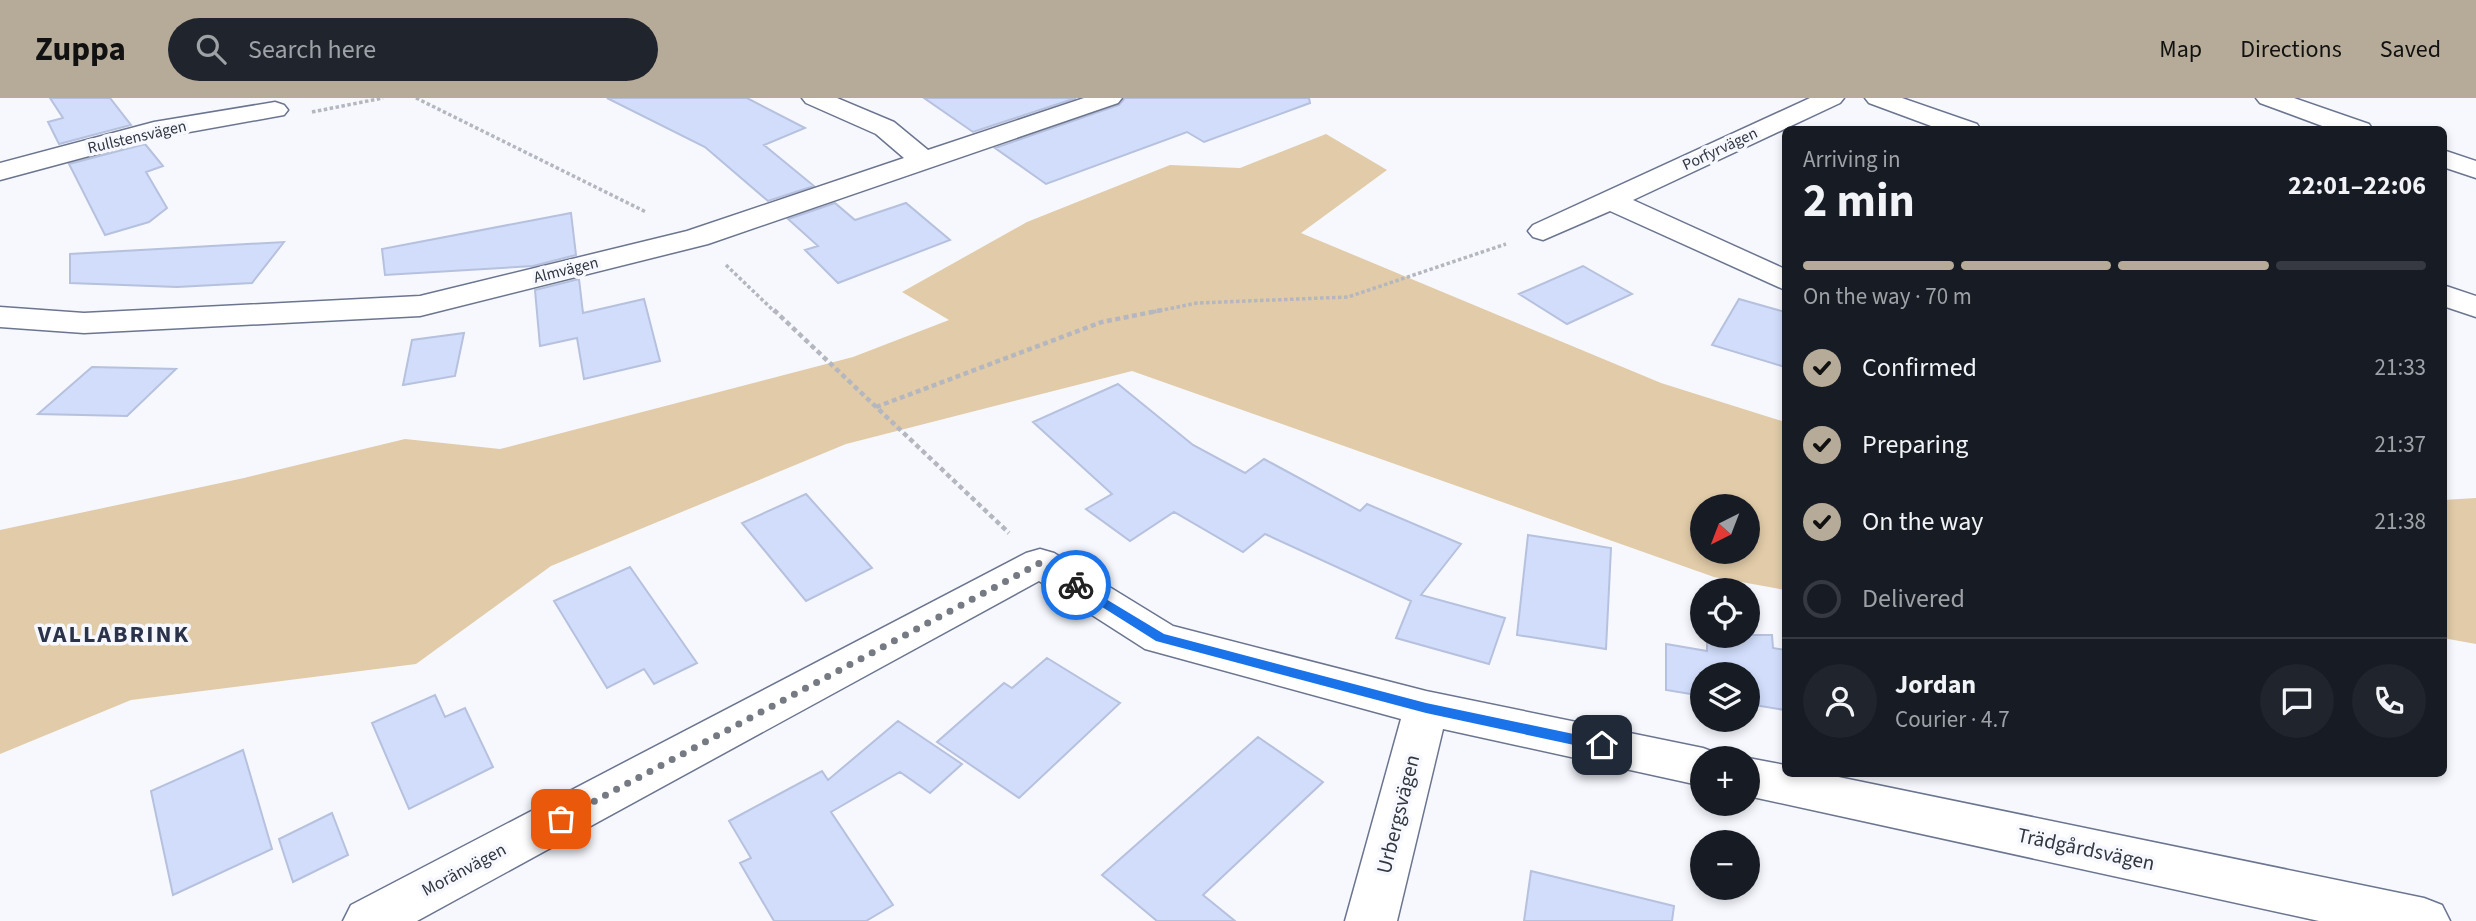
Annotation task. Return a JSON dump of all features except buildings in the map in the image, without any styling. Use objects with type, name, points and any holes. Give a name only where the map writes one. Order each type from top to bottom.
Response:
[{"type":"street","points":[[815,98],[885,128],[924,161]]},
{"type":"street","name":"Almvägen","points":[[0,317],[84,323],[420,306],[697,237],[1109,98]]},
{"type":"street","name":"Porfyrvägen","points":[[1543,231],[1831,98]]},
{"type":"street","points":[[1878,98],[1957,126]]},
{"type":"street","points":[[2269,98],[2349,126]]},
{"type":"street","name":"Rullstensvägen","points":[[0,172],[155,131],[275,110]]},
{"type":"street","points":[[2447,159],[2476,170]]},
{"type":"street","points":[[1610,200],[1782,280]]},
{"type":"street","points":[[2447,296],[2476,307]]},
{"type":"street","points":[[1040,563],[1160,638],[1426,708],[1690,764]]},
{"type":"street","name":"Moränvägen","points":[[369,921],[1040,563]]},
{"type":"street","name":"Urbergsvägen","points":[[1371,921],[1426,708]]},
{"type":"street","name":"Trädgårdsvägen","points":[[1760,780],[2424,921]]},
{"type":"path","points":[[275,110],[320,113],[383,98]]},
{"type":"path","points":[[416,98],[697,237],[1040,563]]},
{"type":"path","points":[[875,407],[1102,323],[1197,303],[1348,297],[1543,231]]},
{"type":"shaded area","points":[[1326,134],[1387,170],[1301,233],[1661,383],[1782,421],[1782,589],[1760,585],[1760,578],[1714,577],[1132,371],[846,444],[551,566],[416,664],[131,700],[0,754],[0,530],[244,478],[405,439],[500,449],[853,357],[949,320],[902,292],[1027,222],[1170,165],[1240,168]]},
{"type":"shaded area","points":[[2476,498],[2476,644],[2447,639],[2447,500]]},
{"type":"way so far","points":[[561,819],[1040,563],[1076,585]]},
{"type":"district","name":"VALLABRINK","points":[[114,634]]},
{"type":"route","points":[[1076,585],[1160,638],[1426,708],[1602,745]]}]
